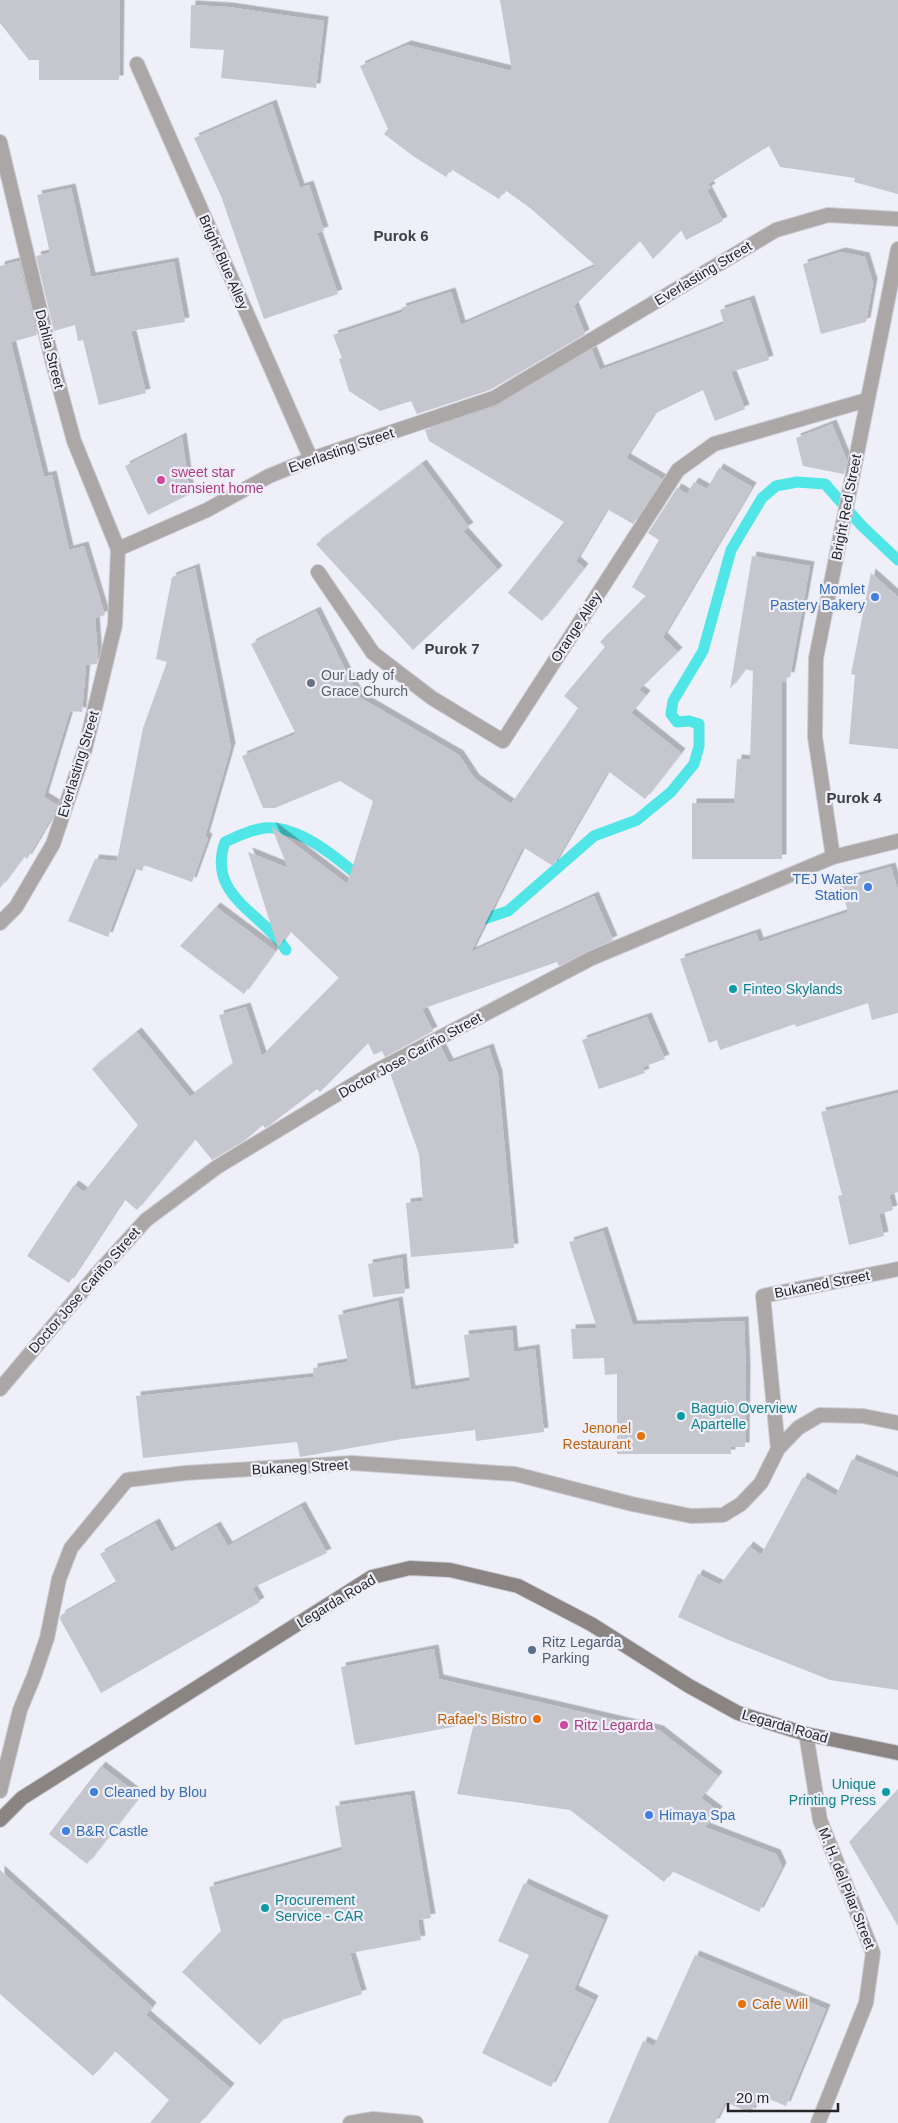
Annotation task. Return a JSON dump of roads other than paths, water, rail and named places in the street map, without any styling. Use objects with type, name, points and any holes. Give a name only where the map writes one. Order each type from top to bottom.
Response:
[{"type":"main road","name":"Legarda Road","points":[[0,1820],[22,1798],[372,1577],[410,1568],[450,1570],[518,1586],[591,1624],[689,1686],[738,1714],[806,1734],[898,1754]]},
{"type":"street","name":"Bright Blue Alley","points":[[137,64],[311,459]]},
{"type":"street","name":"Dahlia Street","points":[[0,142],[52,360],[74,441],[118,549]]},
{"type":"street","name":"Everlasting Street","points":[[0,923],[16,907],[53,844],[85,749],[114,626],[118,549],[207,510],[269,476],[311,459],[494,398],[776,230],[828,215],[898,220]]},
{"type":"street","name":"Bright Red Street","points":[[833,857],[814,737],[816,658],[898,249]]},
{"type":"street","name":"Orange Alley","points":[[318,572],[373,653],[432,698],[503,741],[678,470],[714,444],[867,400]]},
{"type":"street","name":"Doctor Jose Cariño Street","points":[[0,1389],[96,1275],[146,1220],[217,1167],[374,1072],[592,958],[833,857],[898,841]]},
{"type":"street","name":"Bukaned Street","points":[[778,1449],[763,1296],[898,1268]]},
{"type":"street","points":[[778,1449],[798,1428],[820,1415],[863,1416],[898,1423]]},
{"type":"street","name":"Bukaneg Street","points":[[0,1791],[20,1710],[47,1638],[59,1579],[71,1548],[127,1480],[185,1473],[352,1464],[515,1474],[632,1504],[692,1516],[723,1515],[741,1504],[761,1483],[778,1449]]},
{"type":"street","name":"M. H. del Pilar Street","points":[[806,1734],[820,1820],[873,1953],[866,2004],[818,2123]]},
{"type":"street","points":[[350,2123],[373,2119],[416,2123]]},
{"type":"waterway","points":[[475,922],[508,911],[594,836],[637,820],[671,792],[694,764],[699,746],[699,724],[689,721],[677,722],[671,714],[673,701],[703,651],[731,550],[762,498],[776,486],[797,482],[825,484],[862,526],[898,560]]},
{"type":"waterway","points":[[286,950],[276,937],[230,890],[223,876],[221,861],[225,842],[249,832],[265,828],[278,828],[304,837],[317,844],[362,879]]},
{"type":"place","name":"sweet star transient home","points":[[161,480]]},
{"type":"place","name":"Momlet Pastery Bakery","points":[[875,597]]},
{"type":"place","name":"Our Lady of Grace Church","points":[[311,683]]},
{"type":"place","name":"TEJ Water Station","points":[[868,887]]},
{"type":"place","name":"Finteo Skylands","points":[[733,989]]},
{"type":"place","name":"Baguio Overview Apartelle","points":[[681,1416]]},
{"type":"place","name":"Jenonel Restaurant","points":[[641,1436]]},
{"type":"place","name":"Ritz Legarda Parking","points":[[532,1650]]},
{"type":"place","name":"Rafael's Bistro","points":[[537,1719]]},
{"type":"place","name":"Ritz Legarda","points":[[564,1725]]},
{"type":"place","name":"Cleaned by Blou","points":[[94,1792]]},
{"type":"place","name":"Unique Printing Press","points":[[886,1792]]},
{"type":"place","name":"Himaya Spa","points":[[649,1815]]},
{"type":"place","name":"B&R Castle","points":[[66,1831]]},
{"type":"place","name":"Procurement Service - CAR","points":[[265,1908]]},
{"type":"place","name":"Cafe Will","points":[[742,2004]]},
{"type":"district","name":"Purok 6","points":[[401,235]]},
{"type":"district","name":"Purok 7","points":[[452,648]]},
{"type":"district","name":"Purok 4","points":[[854,797]]}]
